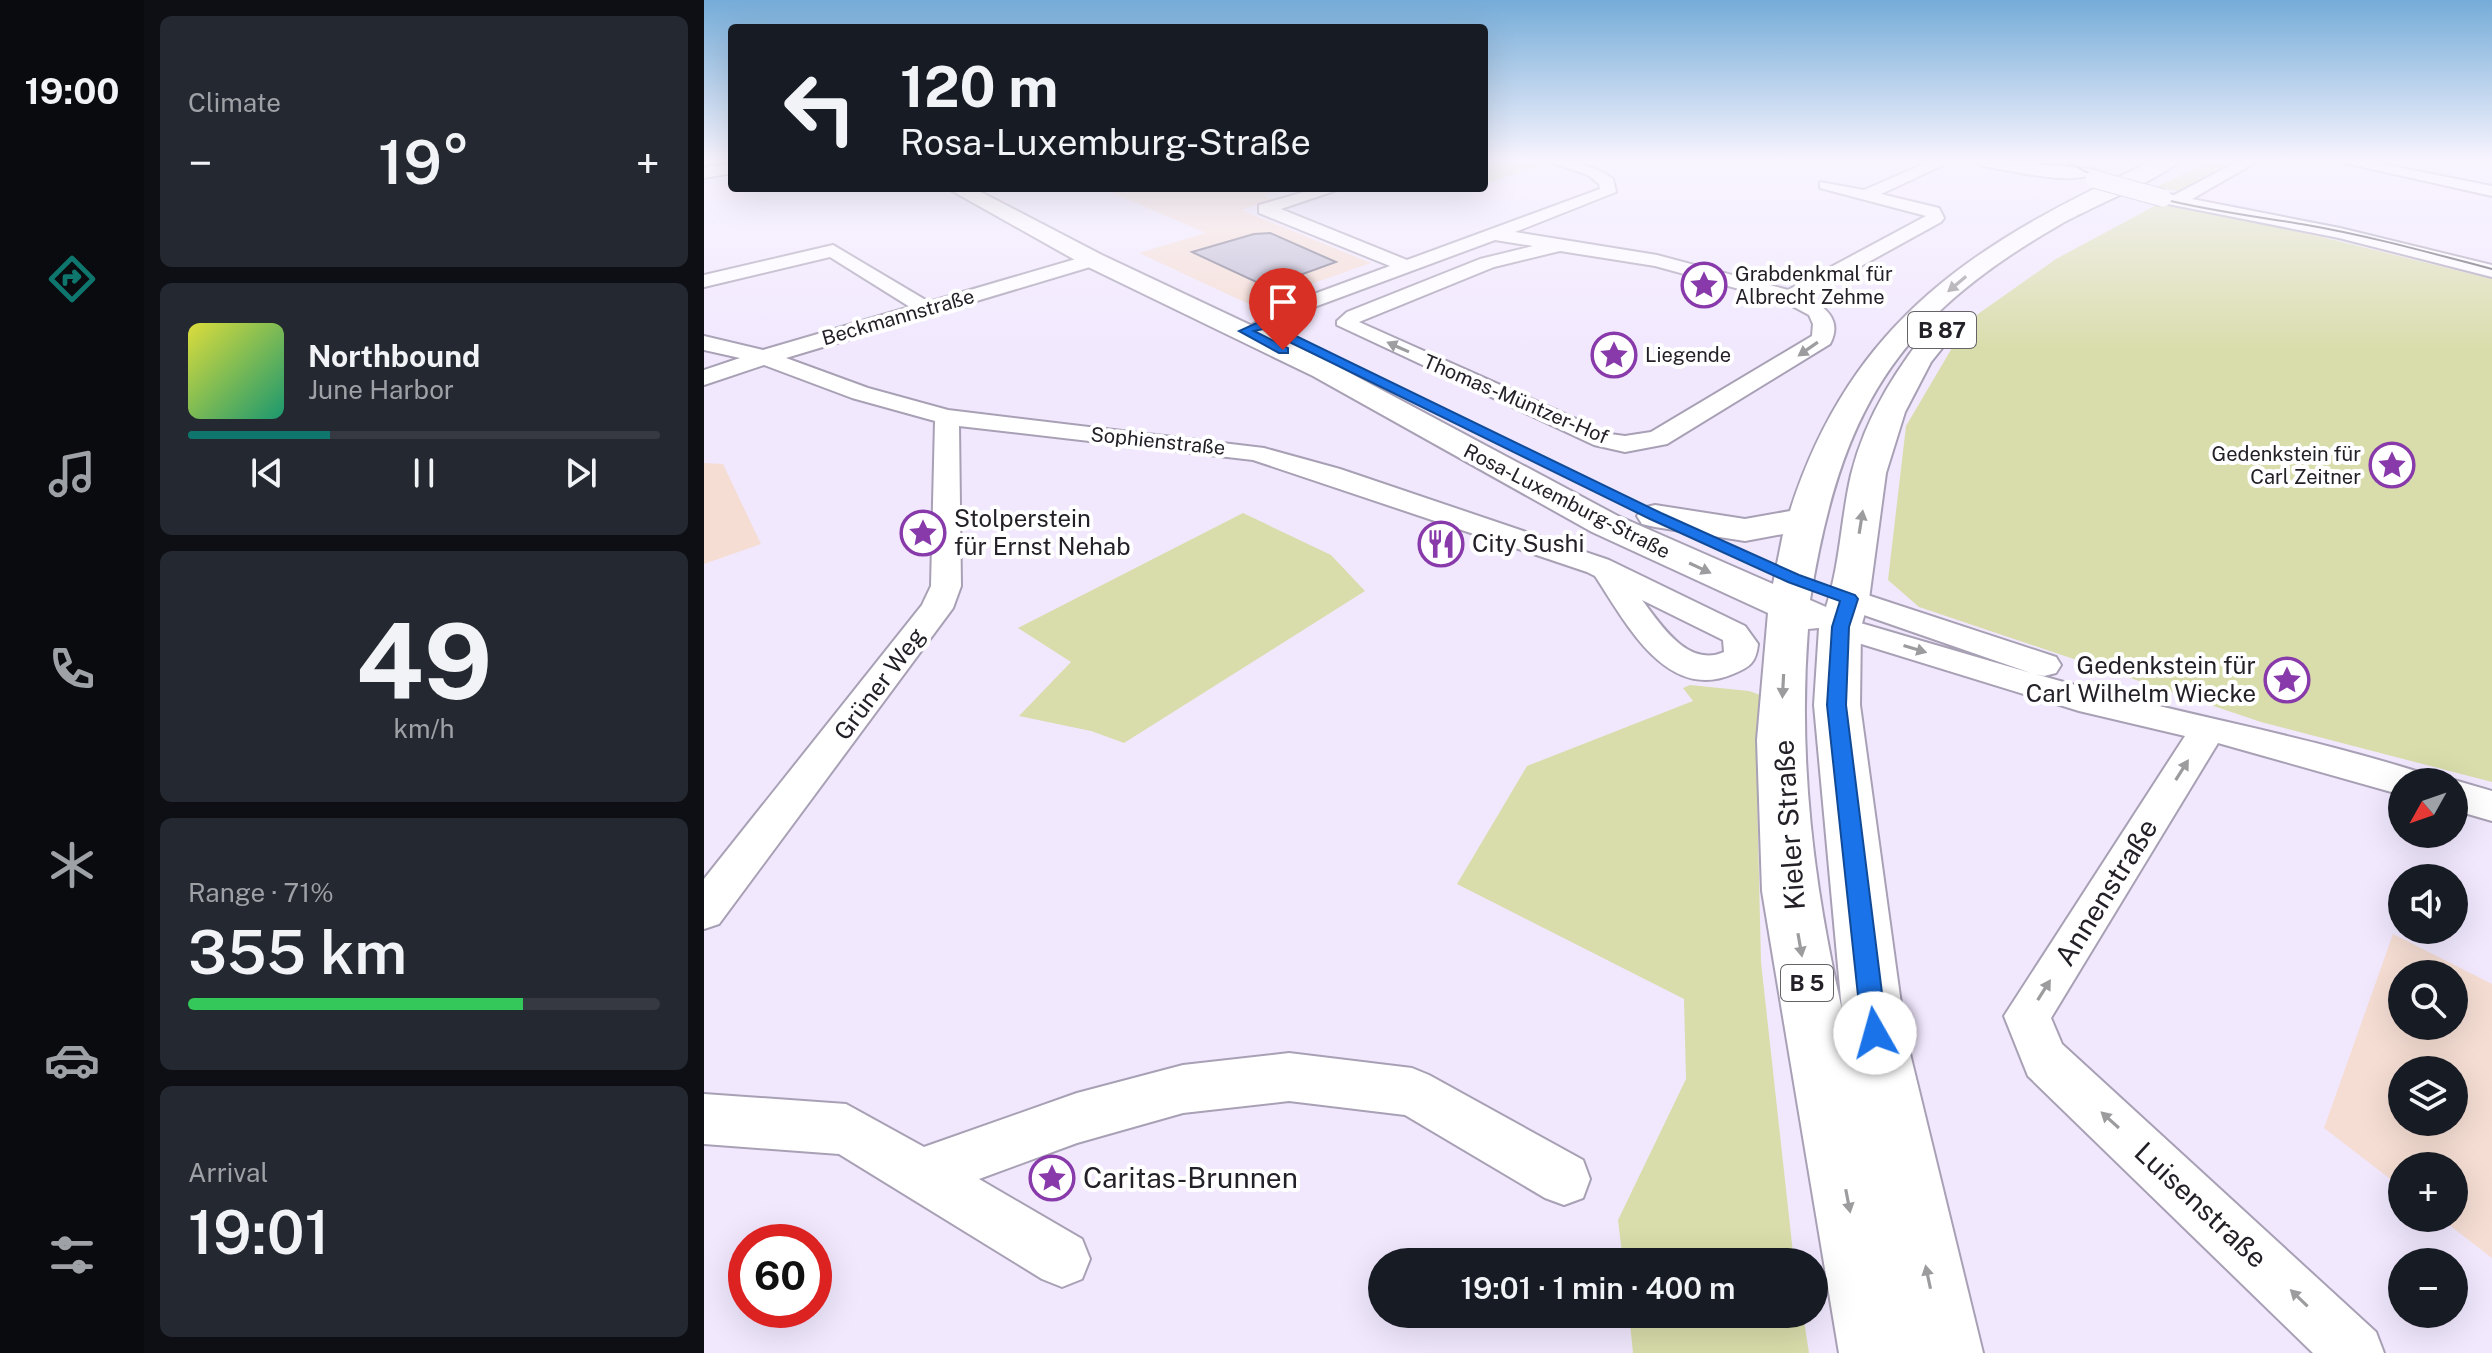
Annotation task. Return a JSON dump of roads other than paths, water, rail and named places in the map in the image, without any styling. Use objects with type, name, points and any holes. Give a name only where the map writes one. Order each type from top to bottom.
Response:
[{"type":"main road","name":"Rosa-Luxemburg-Straße","points":[[1032,224],[1655,516],[1790,594]]},
{"type":"main road","name":"Rosa-Luxemburg-Straße","points":[[1043,224],[1106,260]]},
{"type":"main road","name":"B 87","points":[[1790,594],[1807,519],[1845,413],[1885,354],[1933,304],[2019,237],[2046,224]]},
{"type":"main road","name":"B 87","points":[[1845,613],[1869,473],[1889,412],[1918,360],[1958,311],[1999,271],[2040,240],[2068,224]]},
{"type":"main road","name":"Rosa-Luxemburg-Straße","points":[[1254,328],[1323,370],[1605,524],[1845,613]]},
{"type":"main road","points":[[1655,516],[1745,530],[1807,519]]},
{"type":"main road","name":"Kieler Straße","points":[[1790,594],[1782,711],[1787,872],[1877,1353]]},
{"type":"main road","name":"B 5","points":[[1845,613],[1837,705],[1875,1033],[1945,1353]]},
{"type":"street","points":[[1302,224],[1406,266]]},
{"type":"street","points":[[1254,328],[1291,309],[1525,224]]},
{"type":"street","points":[[1790,297],[1924,224]]},
{"type":"street","points":[[2297,224],[2492,268]]},
{"type":"street","points":[[1254,328],[1305,316],[1485,246],[1497,235]]},
{"type":"street","name":"Thomas-Müntzer-Hof","points":[[1497,235],[1553,247],[1604,251],[1657,261],[1790,297],[1818,311],[1824,324],[1822,339],[1658,439],[1625,444],[1603,440],[1348,325],[1347,321],[1354,316],[1487,263],[1553,247]]},
{"type":"street","points":[[704,281],[833,251],[927,309]]},
{"type":"street","name":"Beckmannstraße","points":[[704,378],[927,309],[1106,260]]},
{"type":"street","name":"Sophienstraße","points":[[704,343],[764,357],[860,393],[947,417],[1255,453],[1331,475],[1605,569],[1734,633],[1742,644],[1740,658],[1725,669],[1707,670],[1681,664],[1664,649],[1605,569]]},
{"type":"street","name":"Grüner Weg","points":[[704,911],[937,608],[946,586],[947,417]]},
{"type":"street","points":[[1845,613],[2079,699],[2209,728],[2388,777]]},
{"type":"street","name":"Annenstraße","points":[[2045,1060],[2027,1016],[2209,728]]},
{"type":"street","points":[[2468,799],[2492,806]]},
{"type":"street","name":"Luisenstraße","points":[[2045,1060],[2355,1353]]},
{"type":"street","points":[[924,1173],[1077,1118],[1183,1089],[1289,1077],[1412,1092],[1564,1179]]},
{"type":"street","points":[[704,1119],[846,1129],[924,1173],[1062,1259]]},
{"type":"tram line","points":[[2302,224],[2354,234],[2492,269]]},
{"type":"place","name":"Grabdenkmal für Albrecht Zehme","points":[[1704,285]]},
{"type":"place","name":"Liegende","points":[[1614,355]]},
{"type":"place","name":"Gedenkstein für Carl Zeitner","points":[[2392,465]]},
{"type":"place","name":"Stolperstein für Ernst Nehab","points":[[923,533]]},
{"type":"place","name":"City Sushi","points":[[1441,544]]},
{"type":"place","name":"Gedenkstein für Carl Wilhelm Wiecke","points":[[2287,680]]},
{"type":"place","name":"Caritas-Brunnen","points":[[1052,1178]]}]
